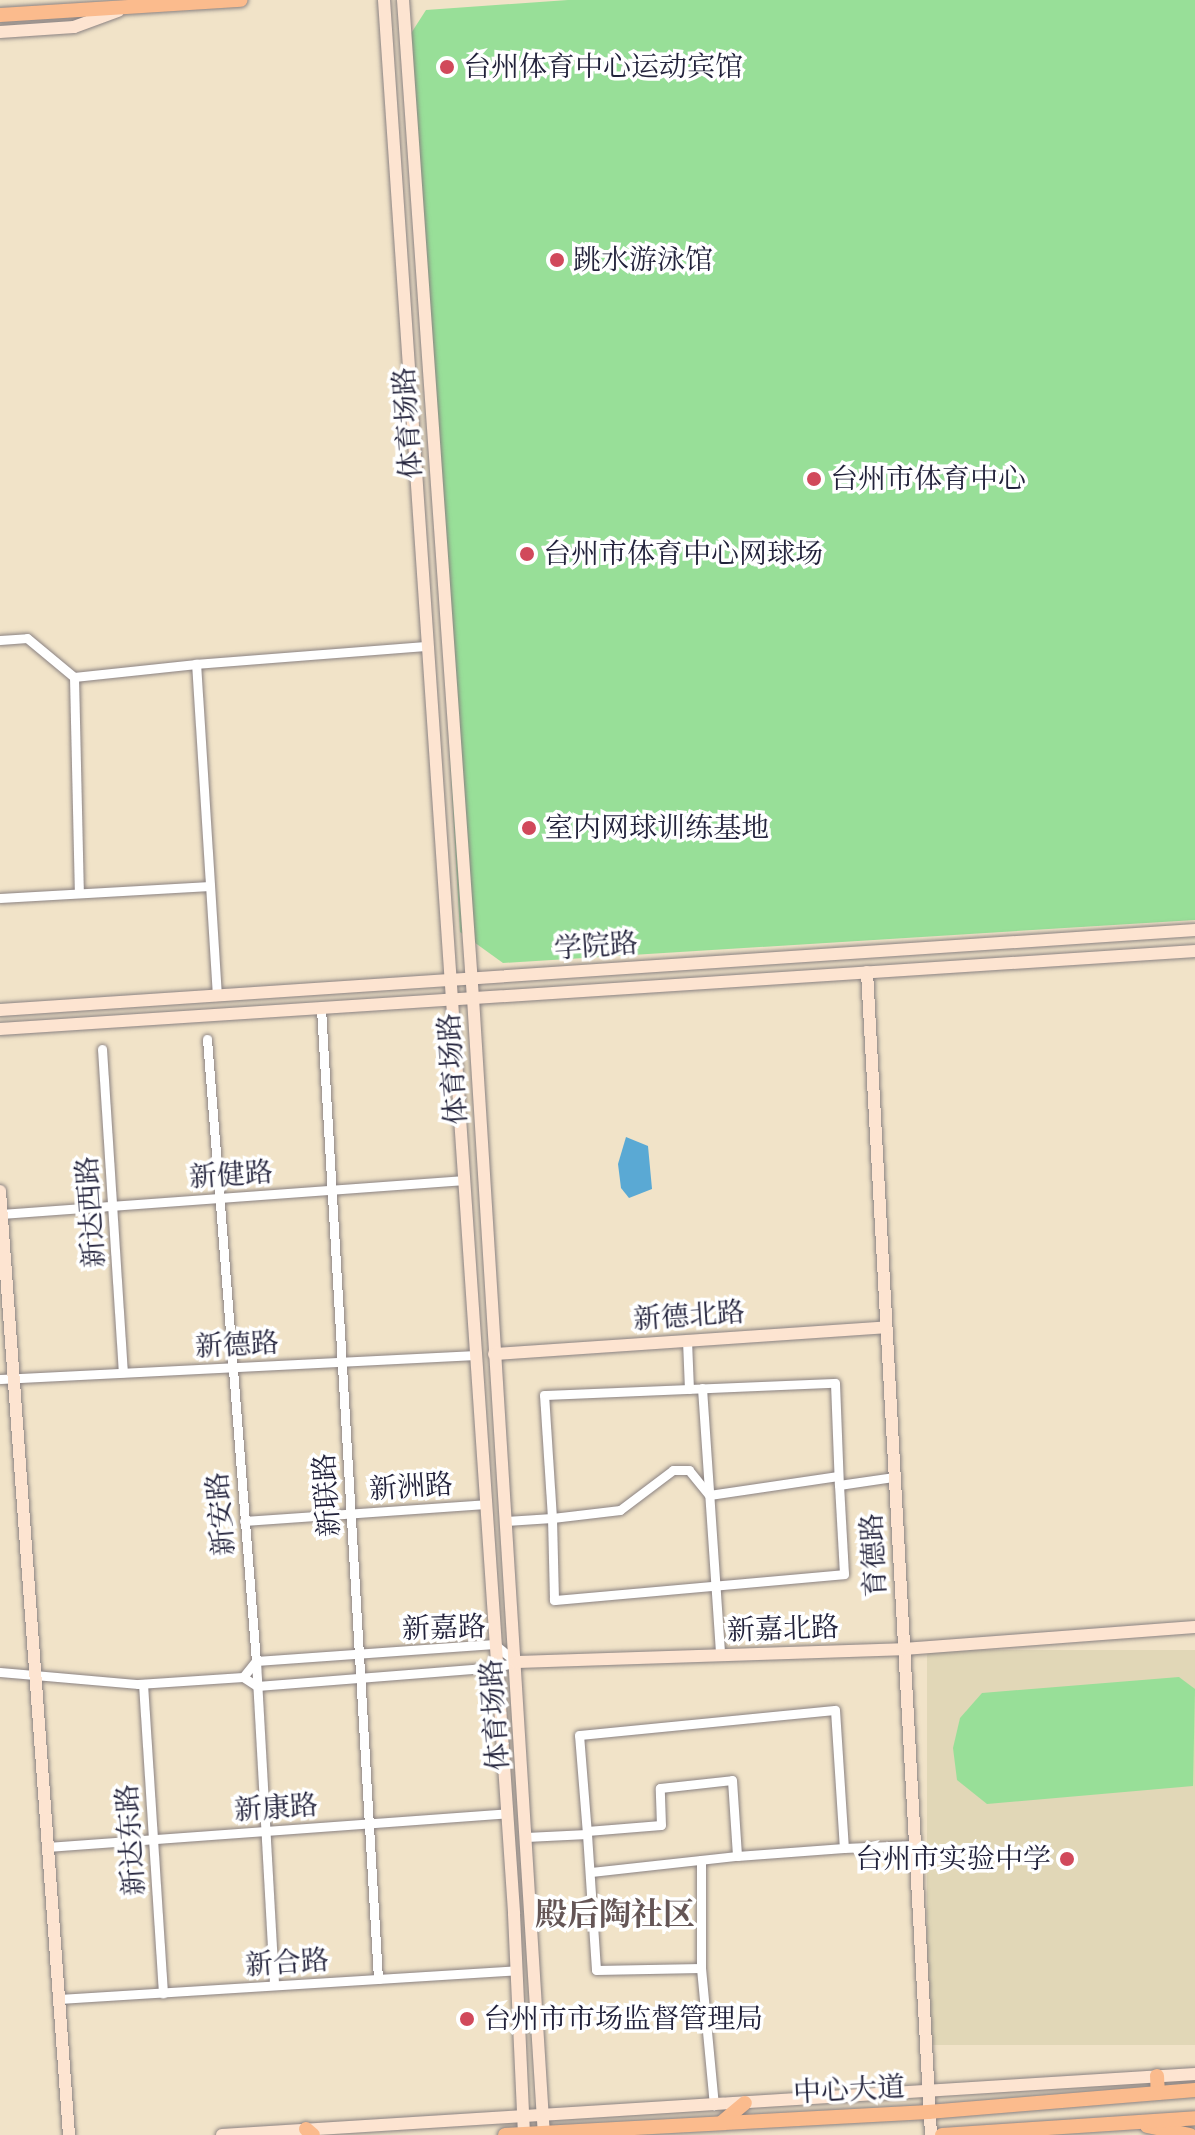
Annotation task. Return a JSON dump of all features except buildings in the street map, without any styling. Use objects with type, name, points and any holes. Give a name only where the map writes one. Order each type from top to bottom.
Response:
[{"type":"main road","points":[[0,15],[241,0]]},
{"type":"main road","points":[[384,0],[507,1813],[524,2134]]},
{"type":"main road","name":"体育场路","points":[[403,0],[473,998],[544,2134]]},
{"type":"main road","points":[[0,32],[74,27],[127,8]]},
{"type":"main road","name":"学院路","points":[[0,1010],[1195,930]]},
{"type":"main road","name":"学院路","points":[[0,1029],[1195,951]]},
{"type":"main road","name":"育德路","points":[[867,972],[931,2135]]},
{"type":"main road","points":[[0,1191],[69,2135]]},
{"type":"main road","name":"新德北路","points":[[494,1354],[886,1327]]},
{"type":"main road","name":"新嘉北路","points":[[516,1662],[903,1649],[1195,1627]]},
{"type":"main road","points":[[222,2135],[309,2132],[1195,2074]]},
{"type":"main road","points":[[1157,2076],[1158,2093]]},
{"type":"main road","name":"中心大道","points":[[505,2135],[928,2112],[1195,2090]]},
{"type":"main road","points":[[721,2123],[745,2103]]},
{"type":"main road","points":[[942,2135],[1195,2118]]},
{"type":"main road","points":[[1131,2122],[1190,2135]]},
{"type":"street","points":[[0,640],[27,638],[74,677],[427,646]]},
{"type":"street","points":[[196,664],[217,996]]},
{"type":"street","points":[[74,677],[79,893]]},
{"type":"street","points":[[0,898],[210,886]]},
{"type":"street","name":"新联路","points":[[321,1008],[378,1979]]},
{"type":"street","name":"新安路","points":[[207,1039],[230,1367],[256,1661],[274,1985]]},
{"type":"street","name":"新达西路","points":[[102,1049],[123,1372]]},
{"type":"street","name":"新健路","points":[[2,1214],[464,1180]]},
{"type":"street","points":[[687,1340],[689,1389]]},
{"type":"street","name":"新德路","points":[[0,1379],[476,1355]]},
{"type":"street","points":[[835,1383],[844,1574],[554,1600],[544,1395],[689,1389],[835,1383]]},
{"type":"street","points":[[702,1388],[720,1655]]},
{"type":"street","points":[[506,1521],[620,1510],[673,1470],[689,1470],[709,1495]]},
{"type":"street","points":[[709,1495],[894,1477]]},
{"type":"street","name":"新洲路","points":[[244,1521],[485,1504]]},
{"type":"street","name":"新嘉路","points":[[256,1661],[494,1644],[516,1662]]},
{"type":"street","points":[[243,1677],[256,1661]]},
{"type":"street","name":"新嘉路","points":[[257,1686],[497,1667],[516,1662]]},
{"type":"street","points":[[0,1672],[143,1684],[243,1677],[257,1686]]},
{"type":"street","name":"新达东路","points":[[143,1684],[163,1993]]},
{"type":"street","points":[[701,1968],[596,1970],[579,1735],[835,1710],[844,1848]]},
{"type":"street","points":[[526,1837],[661,1825],[660,1788],[732,1780],[737,1856]]},
{"type":"street","name":"新康路","points":[[48,1847],[507,1813]]},
{"type":"street","points":[[591,1872],[737,1856],[914,1845]]},
{"type":"street","points":[[701,1860],[701,1968],[714,2105]]},
{"type":"street","name":"新合路","points":[[59,1999],[517,1970]]},
{"type":"shaded area","name":"台州市实验中学","points":[[927,1650],[1195,1650],[1195,2045],[927,2045]]},
{"type":"green space","name":"台州市体育中心","points":[[568,0],[1195,0],[1195,920],[503,963],[460,932],[408,38],[426,10]]},
{"type":"green space","points":[[1179,1677],[1195,1689],[1193,1786],[987,1804],[957,1780],[953,1748],[960,1718],[982,1693]]},
{"type":"water","points":[[626,1137],[648,1146],[652,1189],[629,1198],[621,1188],[618,1164]]},
{"type":"place","name":"台州体育中心运动宾馆","points":[[447,67]]},
{"type":"place","name":"跳水游泳馆","points":[[557,260]]},
{"type":"place","name":"台州市体育中心","points":[[814,479]]},
{"type":"place","name":"台州市体育中心网球场","points":[[527,554]]},
{"type":"place","name":"室内网球训练基地","points":[[529,828]]},
{"type":"place","name":"台州市实验中学","points":[[1067,1859]]},
{"type":"place","name":"台州市市场监督管理局","points":[[467,2019]]},
{"type":"district","name":"殿后陶社区","points":[[615,1915]]}]
